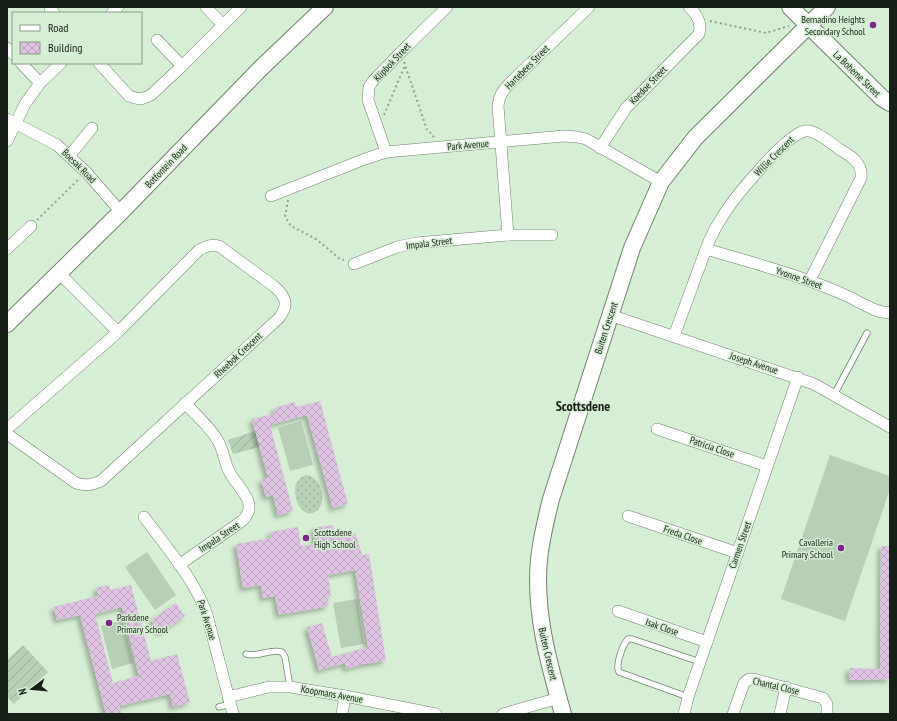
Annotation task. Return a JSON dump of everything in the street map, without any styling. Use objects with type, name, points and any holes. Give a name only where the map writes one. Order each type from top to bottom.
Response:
[{"type":"street","points":[[206,7],[223,25]]},
{"type":"street","points":[[100,64],[129,96],[139,99],[144,98],[151,94],[182,66],[241,7]]},
{"type":"street","name":"Botfontein Road","points":[[7,324],[121,212],[261,68],[325,7]]},
{"type":"street","name":"Klipbok Street","points":[[386,152],[368,100],[369,87],[401,52],[447,7]]},
{"type":"street","name":"Hartebees Street","points":[[501,142],[498,106],[502,93],[589,7]]},
{"type":"street","points":[[689,7],[696,14],[700,25]]},
{"type":"street","name":"La Boheme Street","points":[[790,7],[801,25],[882,98],[890,103]]},
{"type":"street","name":"Buiten Crescent","points":[[563,714],[542,633],[539,560],[544,528],[551,499],[632,248],[661,182],[695,138],[801,25],[827,7]]},
{"type":"street","name":"Koedoe Street","points":[[600,148],[626,108],[699,34],[700,25]]},
{"type":"street","points":[[158,40],[182,66]]},
{"type":"street","points":[[22,64],[40,83]]},
{"type":"street","points":[[7,141],[11,121],[40,83],[60,64]]},
{"type":"street","name":"Boesak Road","points":[[11,121],[57,145],[70,155],[121,212]]},
{"type":"street","points":[[70,155],[92,128]]},
{"type":"street","name":"Willie Crescent","points":[[674,336],[711,235],[721,218],[757,173],[780,148],[798,133],[806,131],[812,132],[827,140],[851,157],[860,167],[862,172],[861,178],[810,280]]},
{"type":"street","name":"Park Avenue","points":[[270,196],[386,152],[564,136],[577,136],[586,139],[661,182]]},
{"type":"street","points":[[501,142],[508,235]]},
{"type":"street","points":[[7,249],[31,226]]},
{"type":"street","name":"Impala Street","points":[[354,264],[416,242],[508,235],[552,235]]},
{"type":"street","name":"Rheebok Crescent","points":[[7,429],[118,332],[199,250],[207,246],[219,246],[275,287],[285,298],[285,306],[279,318],[101,481],[93,485],[84,486],[76,483],[7,434]]},
{"type":"street","name":"Yvonne Street","points":[[706,249],[810,280],[853,298],[876,310],[885,313],[890,312]]},
{"type":"street","points":[[58,273],[118,332]]},
{"type":"street","name":"Joseph Avenue","points":[[610,315],[798,377],[814,384],[890,427]]},
{"type":"street","name":"Carmen Street","points":[[684,714],[688,697],[798,377]]},
{"type":"street","name":"Impala Street","points":[[179,564],[242,522],[248,514],[249,509],[247,498],[228,470],[218,441],[186,404]]},
{"type":"street","name":"Patricia Close","points":[[656,429],[768,466]]},
{"type":"street","name":"Freda Close","points":[[628,516],[738,553]]},
{"type":"street","name":"Park Avenue","points":[[144,517],[179,564],[205,608],[230,705]]},
{"type":"street","name":"Isak Close","points":[[618,611],[707,642]]},
{"type":"street","name":"Chantal Close","points":[[733,714],[744,683],[749,679],[786,687],[823,698],[827,704],[827,714]]},
{"type":"street","name":"Koopmans Avenue","points":[[230,705],[269,687],[290,687],[436,714]]},
{"type":"street","points":[[780,714],[786,687]]},
{"type":"street","points":[[342,714],[345,696]]},
{"type":"street","points":[[503,714],[559,698]]},
{"type":"lane","points":[[834,395],[867,333]]},
{"type":"lane","points":[[688,697],[619,672],[617,666],[625,643],[628,639],[632,639],[700,662]]},
{"type":"lane","points":[[268,648],[282,652],[285,657],[290,687]]},
{"type":"lane","points":[[246,654],[253,655],[276,651]]},
{"type":"lane","points":[[219,707],[230,705]]},
{"type":"path","points":[[700,25],[710,21],[766,33],[801,25]]},
{"type":"path","points":[[401,52],[426,130],[432,134],[436,147]]},
{"type":"path","points":[[379,129],[405,64]]},
{"type":"path","points":[[31,226],[86,172]]},
{"type":"path","points":[[288,189],[289,198],[285,218],[291,226],[316,239],[340,258],[354,264]]},
{"type":"green space","points":[[301,421],[313,465],[290,471],[278,428]]},
{"type":"green space","points":[[255,431],[260,447],[233,454],[228,440]]},
{"type":"green space","points":[[830,455],[890,476],[890,489],[845,621],[781,599]]},
{"type":"green space","points":[[306,475],[317,481],[322,493],[320,508],[309,514],[299,506],[296,500],[295,492],[299,479]]},
{"type":"green space","points":[[147,552],[176,595],[155,610],[125,567]]},
{"type":"green space","points":[[357,599],[364,644],[341,648],[333,603]]},
{"type":"green space","points":[[122,620],[133,663],[112,669],[101,626]]},
{"type":"green space","points":[[23,645],[48,672],[14,704],[7,697],[7,660]]},
{"type":"building","points":[[320,401],[348,504],[333,508],[307,415],[270,425],[293,511],[278,515],[273,495],[266,497],[261,479],[268,478],[252,419],[273,414],[273,412],[275,412],[274,408],[295,402],[296,406],[298,407]]},
{"type":"building","points":[[333,525],[336,537],[356,534],[362,555],[369,554],[386,661],[363,664],[346,669],[345,663],[319,670],[307,627],[322,623],[332,657],[368,647],[355,570],[328,575],[331,596],[327,597],[329,606],[279,615],[275,596],[263,598],[261,585],[243,588],[236,544],[271,538],[270,532],[298,527],[301,546],[316,544],[313,528]]},
{"type":"building","points":[[881,546],[890,546],[890,679],[849,680],[849,668],[880,669]]},
{"type":"building","points":[[109,585],[110,590],[131,585],[151,661],[177,654],[190,702],[173,707],[170,694],[119,706],[121,714],[106,714],[80,615],[57,620],[54,607],[98,596],[96,588]],"holes":[[[122,607],[139,676],[113,683],[95,614]]]},
{"type":"building","points":[[176,603],[185,616],[160,633],[151,620]]},
{"type":"place","name":"Bernadino Heights Secondary School","points":[[873,25]]},
{"type":"place","name":"Scottsdene High School","points":[[306,538]]},
{"type":"place","name":"Cavalleria Primary School","points":[[841,548]]},
{"type":"place","name":"Parkdene Primary School","points":[[109,623]]},
{"type":"district","name":"Scottsdene","points":[[583,406]]}]
